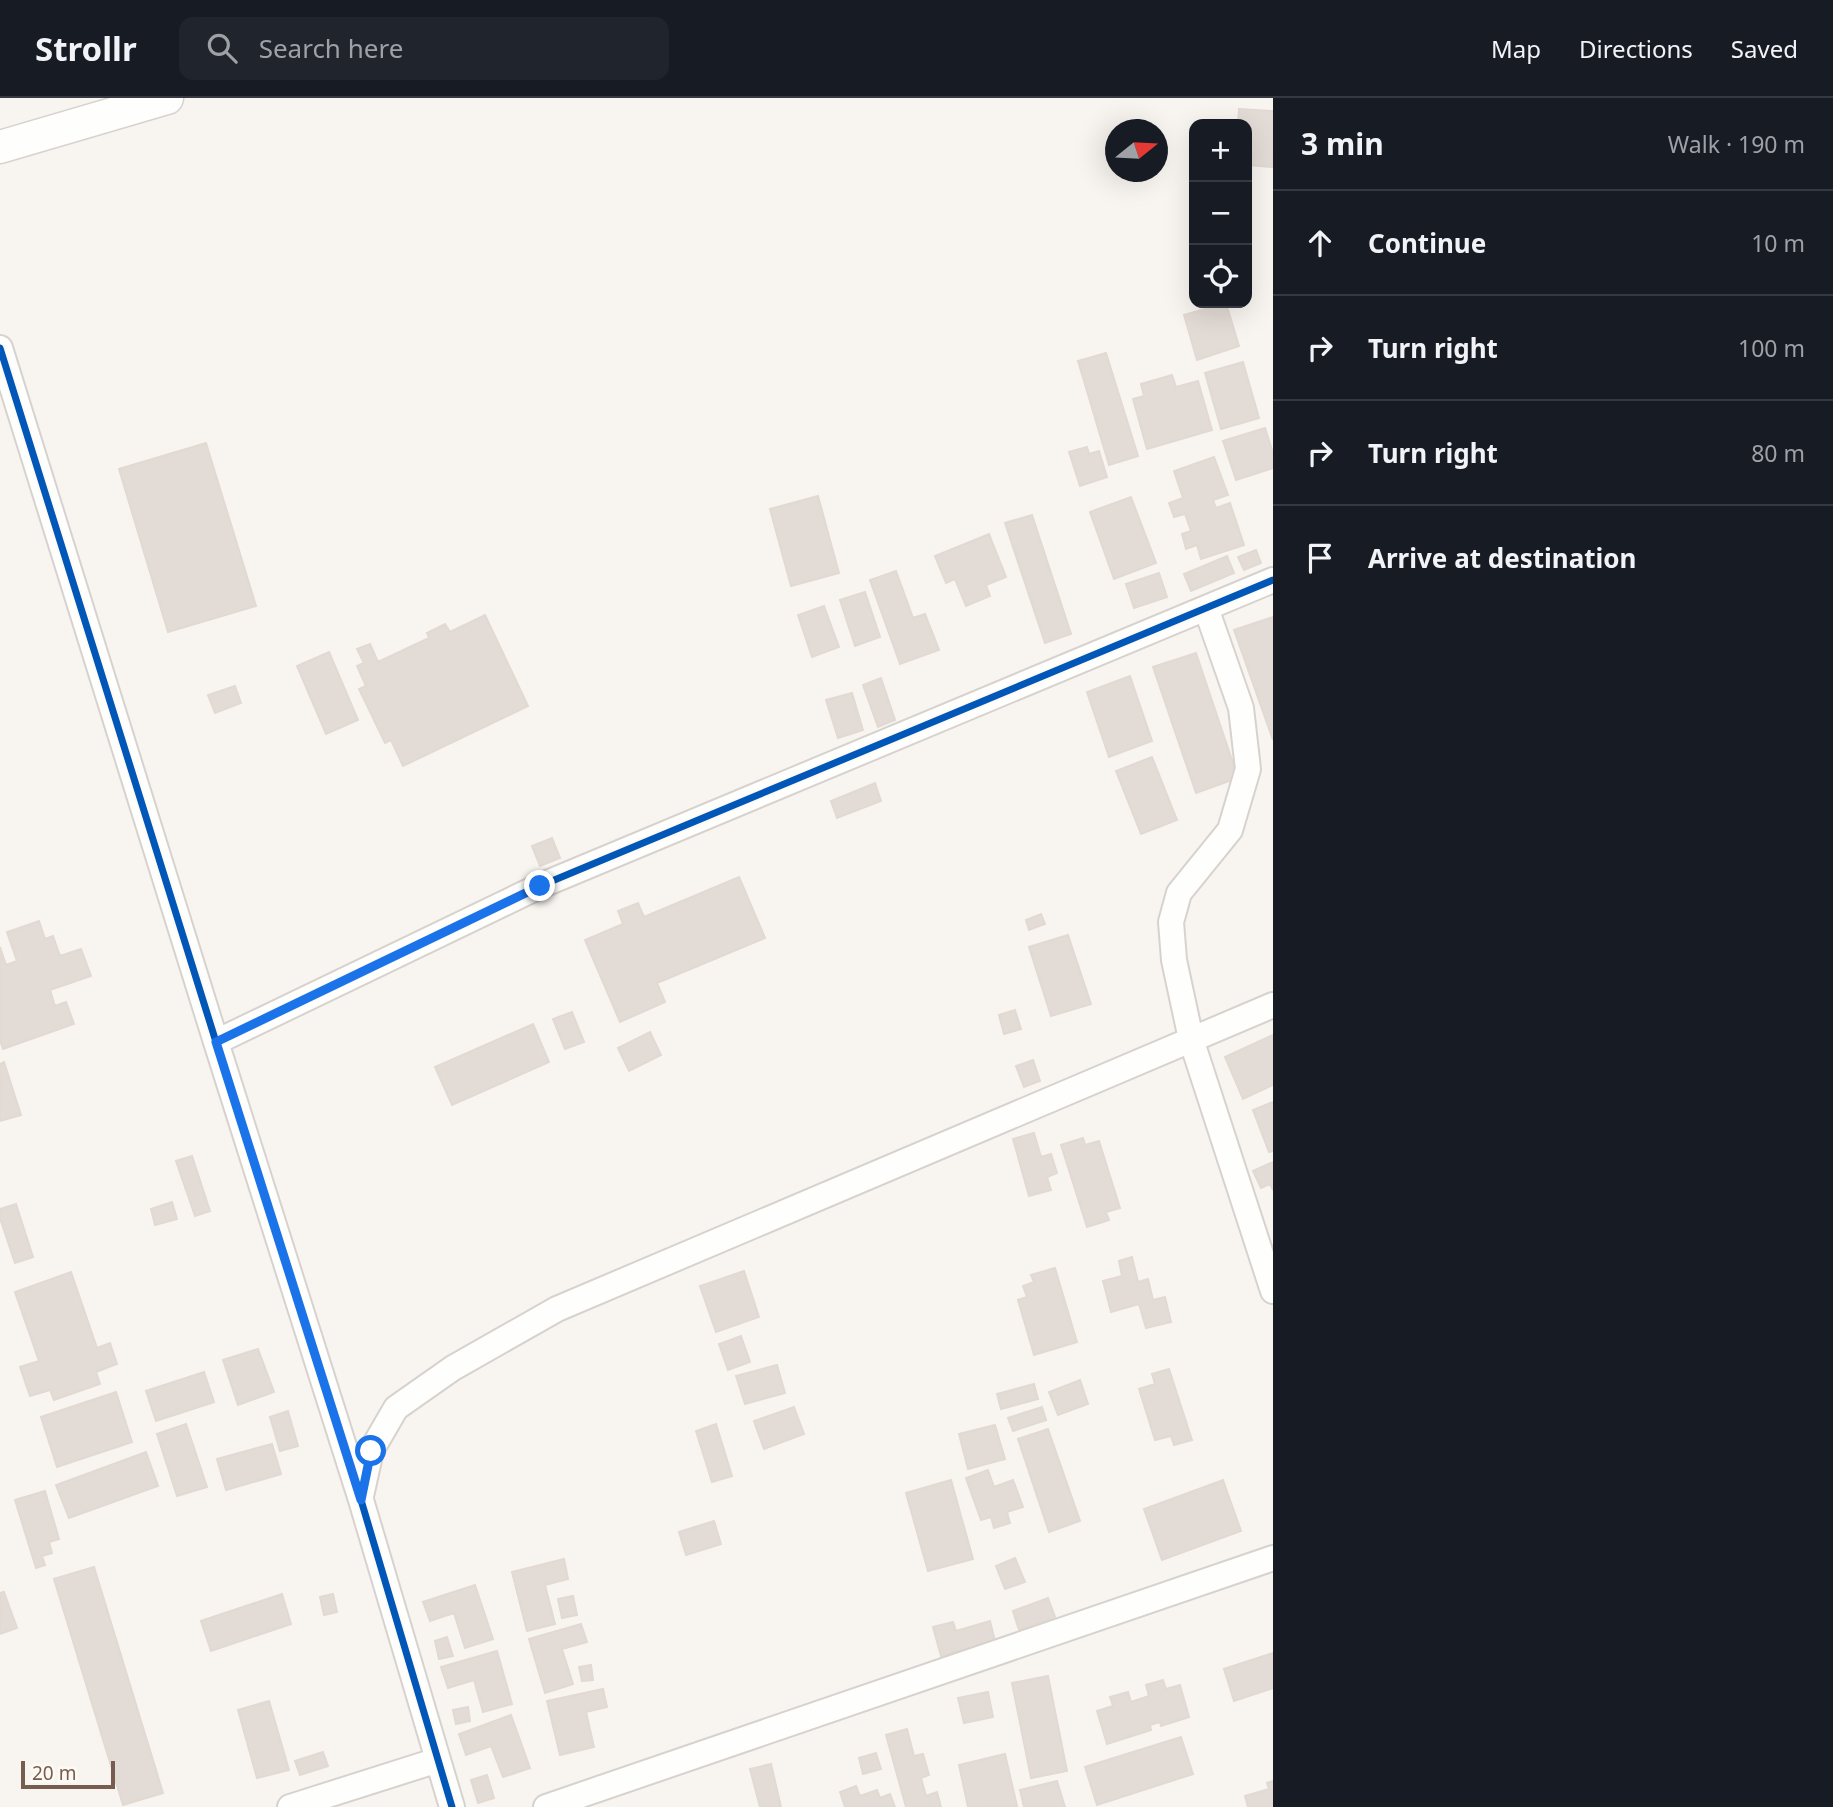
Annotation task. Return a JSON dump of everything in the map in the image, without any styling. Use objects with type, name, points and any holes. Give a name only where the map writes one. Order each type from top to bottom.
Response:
[{"type":"street","points":[[0,146],[167,98]]},
{"type":"street","points":[[0,348],[361,1500],[452,1807]]},
{"type":"street","points":[[216,1042],[540,886],[1273,580]]},
{"type":"street","points":[[1206,608],[1241,708],[1248,769],[1230,830],[1179,893],[1171,922],[1174,960],[1191,1040],[1273,1291]]},
{"type":"street","points":[[361,1500],[371,1451],[396,1408],[453,1368],[557,1309],[1273,1005]]},
{"type":"street","points":[[546,1807],[1273,1558]]},
{"type":"street","points":[[290,1807],[438,1760]]},
{"type":"building","points":[[1239,109],[1273,111],[1273,167],[1252,165],[1252,119],[1238,119]]},
{"type":"building","points":[[1208,308],[1228,308],[1239,346],[1197,360],[1184,315]]},
{"type":"building","points":[[1106,353],[1138,456],[1109,465],[1078,361]]},
{"type":"building","points":[[1243,362],[1259,418],[1221,429],[1205,373]]},
{"type":"building","points":[[1172,375],[1176,387],[1198,381],[1212,430],[1147,449],[1133,399],[1144,396],[1141,384]]},
{"type":"building","points":[[1265,428],[1273,453],[1273,468],[1236,480],[1223,441]]},
{"type":"building","points":[[206,443],[256,606],[168,632],[119,469]]},
{"type":"building","points":[[1087,447],[1089,454],[1099,451],[1107,477],[1080,486],[1069,452]]},
{"type":"building","points":[[1214,457],[1228,495],[1213,500],[1216,508],[1230,503],[1244,545],[1201,559],[1197,545],[1186,549],[1182,534],[1191,531],[1185,514],[1174,517],[1169,503],[1183,498],[1174,471]]},
{"type":"building","points":[[818,496],[839,573],[791,586],[770,509]]},
{"type":"building","points":[[1131,497],[1156,563],[1114,579],[1090,512]]},
{"type":"building","points":[[1032,515],[1071,634],[1045,643],[1005,523]]},
{"type":"building","points":[[989,534],[1006,577],[986,585],[990,596],[966,606],[955,579],[946,583],[935,556]]},
{"type":"building","points":[[1256,550],[1261,563],[1244,570],[1238,557]]},
{"type":"building","points":[[1227,556],[1234,573],[1191,591],[1184,574]]},
{"type":"building","points":[[896,571],[913,618],[925,614],[939,650],[900,664],[870,580]]},
{"type":"building","points":[[1159,573],[1167,597],[1134,608],[1126,584]]},
{"type":"building","points":[[865,592],[880,637],[855,646],[840,600]]},
{"type":"building","points":[[824,606],[839,647],[812,657],[798,615]]},
{"type":"building","points":[[485,615],[528,706],[403,766],[391,740],[385,743],[359,689],[366,686],[357,666],[364,663],[357,649],[370,644],[378,662],[429,638],[427,633],[445,624],[450,632]]},
{"type":"building","points":[[1273,617],[1273,740],[1234,630]]},
{"type":"building","points":[[329,652],[358,720],[326,734],[297,666]]},
{"type":"building","points":[[1196,653],[1238,778],[1196,793],[1153,667]]},
{"type":"building","points":[[1130,676],[1152,741],[1109,757],[1087,692]]},
{"type":"building","points":[[881,678],[895,720],[878,727],[863,685]]},
{"type":"building","points":[[235,686],[241,703],[215,713],[208,695]]},
{"type":"building","points":[[852,693],[863,730],[838,738],[826,700]]},
{"type":"building","points":[[1152,757],[1177,820],[1141,834],[1116,771]]},
{"type":"building","points":[[875,783],[881,801],[837,818],[831,801]]},
{"type":"building","points":[[552,838],[560,858],[540,866],[532,846]]},
{"type":"building","points":[[739,877],[765,938],[657,983],[665,1002],[620,1022],[585,940],[623,924],[618,911],[638,903],[644,917]]},
{"type":"building","points":[[1041,914],[1045,924],[1029,930],[1026,920]]},
{"type":"building","points":[[39,921],[45,939],[53,936],[60,956],[81,949],[91,976],[50,990],[55,1006],[66,1002],[74,1024],[3,1049],[0,1040],[0,947],[6,965],[17,961],[7,932]]},
{"type":"building","points":[[1068,935],[1091,1004],[1051,1016],[1029,947]]},
{"type":"building","points":[[1015,1010],[1021,1029],[1004,1034],[999,1015]]},
{"type":"building","points":[[572,1012],[584,1042],[565,1049],[553,1019]]},
{"type":"building","points":[[533,1024],[549,1062],[452,1105],[435,1067]]},
{"type":"building","points":[[650,1032],[661,1055],[629,1071],[618,1048]]},
{"type":"building","points":[[1273,1035],[1273,1085],[1243,1099],[1225,1057]]},
{"type":"building","points":[[1033,1060],[1040,1081],[1024,1087],[1016,1066]]},
{"type":"building","points":[[4,1062],[21,1115],[0,1121],[0,1064]]},
{"type":"building","points":[[1273,1102],[1273,1151],[1269,1152],[1253,1110]]},
{"type":"building","points":[[1034,1133],[1041,1157],[1051,1154],[1057,1173],[1047,1177],[1051,1190],[1029,1196],[1013,1139]]},
{"type":"building","points":[[1083,1138],[1085,1145],[1099,1141],[1120,1208],[1106,1212],[1109,1220],[1087,1227],[1061,1145]]},
{"type":"building","points":[[192,1156],[210,1211],[195,1216],[176,1161]]},
{"type":"building","points":[[1273,1162],[1273,1190],[1270,1184],[1261,1188],[1253,1171]]},
{"type":"building","points":[[172,1202],[177,1219],[155,1225],[151,1209]]},
{"type":"building","points":[[16,1204],[33,1257],[15,1263],[0,1218],[0,1209]]},
{"type":"building","points":[[1132,1257],[1138,1282],[1148,1279],[1153,1300],[1165,1297],[1171,1322],[1146,1328],[1139,1304],[1111,1312],[1103,1281],[1122,1276],[1119,1261]]},
{"type":"building","points":[[1055,1268],[1077,1342],[1034,1355],[1018,1300],[1027,1297],[1023,1286],[1034,1282],[1031,1275]]},
{"type":"building","points":[[744,1271],[759,1317],[716,1332],[700,1286]]},
{"type":"building","points":[[71,1272],[97,1348],[110,1343],[117,1364],[96,1372],[100,1384],[54,1400],[50,1390],[30,1396],[20,1367],[39,1361],[15,1292]]},
{"type":"building","points":[[741,1336],[750,1362],[728,1370],[719,1344]]},
{"type":"building","points":[[258,1349],[274,1392],[238,1405],[223,1360]]},
{"type":"building","points":[[777,1365],[785,1393],[745,1404],[736,1376]]},
{"type":"building","points":[[1169,1369],[1192,1440],[1174,1445],[1171,1436],[1155,1440],[1139,1389],[1155,1384],[1152,1374]]},
{"type":"building","points":[[204,1372],[214,1402],[156,1421],[146,1391]]},
{"type":"building","points":[[1080,1380],[1088,1404],[1058,1415],[1049,1392]]},
{"type":"building","points":[[1034,1384],[1038,1399],[1001,1409],[997,1394]]},
{"type":"building","points":[[116,1392],[132,1442],[57,1467],[41,1417]]},
{"type":"building","points":[[794,1407],[804,1434],[764,1449],[754,1421]]},
{"type":"building","points":[[1042,1407],[1046,1420],[1013,1431],[1008,1418]]},
{"type":"building","points":[[288,1411],[298,1446],[280,1451],[270,1417]]},
{"type":"building","points":[[186,1424],[207,1487],[177,1496],[157,1434]]},
{"type":"building","points":[[716,1424],[732,1476],[712,1482],[696,1431]]},
{"type":"building","points":[[995,1425],[1005,1459],[968,1469],[959,1434]]},
{"type":"building","points":[[1048,1429],[1080,1521],[1049,1532],[1018,1439]]},
{"type":"building","points":[[272,1444],[281,1474],[226,1490],[217,1459]]},
{"type":"building","points":[[146,1452],[158,1486],[69,1518],[56,1485]]},
{"type":"building","points":[[988,1470],[994,1487],[1013,1480],[1023,1507],[1007,1512],[1010,1523],[994,1528],[991,1517],[981,1520],[966,1478]]},
{"type":"building","points":[[951,1480],[973,1559],[928,1571],[906,1493]]},
{"type":"building","points":[[1223,1480],[1241,1531],[1162,1560],[1144,1509]]},
{"type":"building","points":[[45,1491],[59,1539],[49,1542],[52,1553],[42,1556],[45,1565],[36,1568],[15,1500]]},
{"type":"building","points":[[714,1521],[721,1544],[686,1555],[679,1532]]},
{"type":"building","points":[[1015,1558],[1025,1582],[1005,1589],[996,1566]]},
{"type":"building","points":[[564,1559],[568,1579],[545,1585],[555,1624],[527,1631],[512,1572]]},
{"type":"building","points":[[94,1567],[163,1793],[123,1805],[54,1579]]},
{"type":"building","points":[[475,1585],[493,1639],[465,1648],[454,1613],[430,1621],[423,1602]]},
{"type":"building","points":[[4,1592],[17,1628],[0,1634],[0,1593]]},
{"type":"building","points":[[282,1594],[291,1624],[211,1651],[201,1621]]},
{"type":"building","points":[[333,1594],[337,1612],[324,1615],[320,1597]]},
{"type":"building","points":[[573,1596],[577,1615],[562,1618],[558,1599]]},
{"type":"building","points":[[1048,1598],[1055,1617],[1019,1630],[1013,1611]]},
{"type":"building","points":[[990,1621],[995,1641],[941,1656],[933,1627],[953,1622],[956,1631]]},
{"type":"building","points":[[581,1624],[587,1642],[562,1649],[573,1684],[545,1693],[529,1639]]},
{"type":"building","points":[[447,1637],[453,1656],[439,1659],[435,1641]]},
{"type":"building","points":[[497,1651],[512,1704],[483,1712],[474,1680],[448,1688],[441,1667]]},
{"type":"building","points":[[1273,1653],[1273,1688],[1234,1701],[1224,1669]]},
{"type":"building","points":[[591,1665],[593,1680],[582,1681],[579,1667]]},
{"type":"building","points":[[1048,1676],[1067,1771],[1031,1778],[1012,1683]]},
{"type":"building","points":[[1163,1680],[1166,1689],[1180,1685],[1189,1717],[1161,1726],[1160,1722],[1150,1725],[1151,1730],[1107,1744],[1097,1711],[1113,1706],[1110,1697],[1128,1692],[1131,1702],[1149,1696],[1146,1685]]},
{"type":"building","points":[[603,1689],[607,1707],[586,1712],[594,1747],[560,1755],[547,1701]]},
{"type":"building","points":[[988,1692],[993,1717],[964,1723],[958,1698]]},
{"type":"building","points":[[269,1701],[289,1770],[257,1778],[238,1710]]},
{"type":"building","points":[[468,1707],[470,1721],[456,1724],[453,1710]]},
{"type":"building","points":[[511,1715],[530,1768],[503,1777],[491,1746],[466,1755],[459,1734]]},
{"type":"building","points":[[907,1729],[914,1756],[923,1754],[929,1775],[921,1778],[926,1796],[937,1792],[941,1807],[906,1807],[886,1735]]},
{"type":"building","points":[[1181,1737],[1193,1774],[1097,1805],[1085,1767]]},
{"type":"building","points":[[323,1752],[328,1766],[300,1775],[295,1761]]},
{"type":"building","points":[[876,1753],[881,1769],[863,1774],[859,1758]]},
{"type":"building","points":[[1005,1754],[1017,1806],[968,1807],[959,1765]]},
{"type":"building","points":[[771,1764],[781,1807],[760,1807],[750,1769]]},
{"type":"building","points":[[487,1775],[494,1798],[478,1803],[471,1780]]},
{"type":"building","points":[[1057,1781],[1065,1807],[1024,1807],[1020,1790]]},
{"type":"building","points":[[1273,1781],[1273,1807],[1248,1807],[1245,1796],[1269,1789],[1267,1783]]},
{"type":"building","points":[[856,1786],[860,1796],[877,1790],[880,1798],[890,1794],[895,1807],[845,1807],[840,1792]]},
{"type":"cycle path","points":[[0,348],[361,1500],[452,1807]]},
{"type":"cycle path","points":[[216,1042],[540,886],[1273,580]]},
{"type":"route","points":[[371,1451],[361,1500],[216,1042],[540,886]]}]
